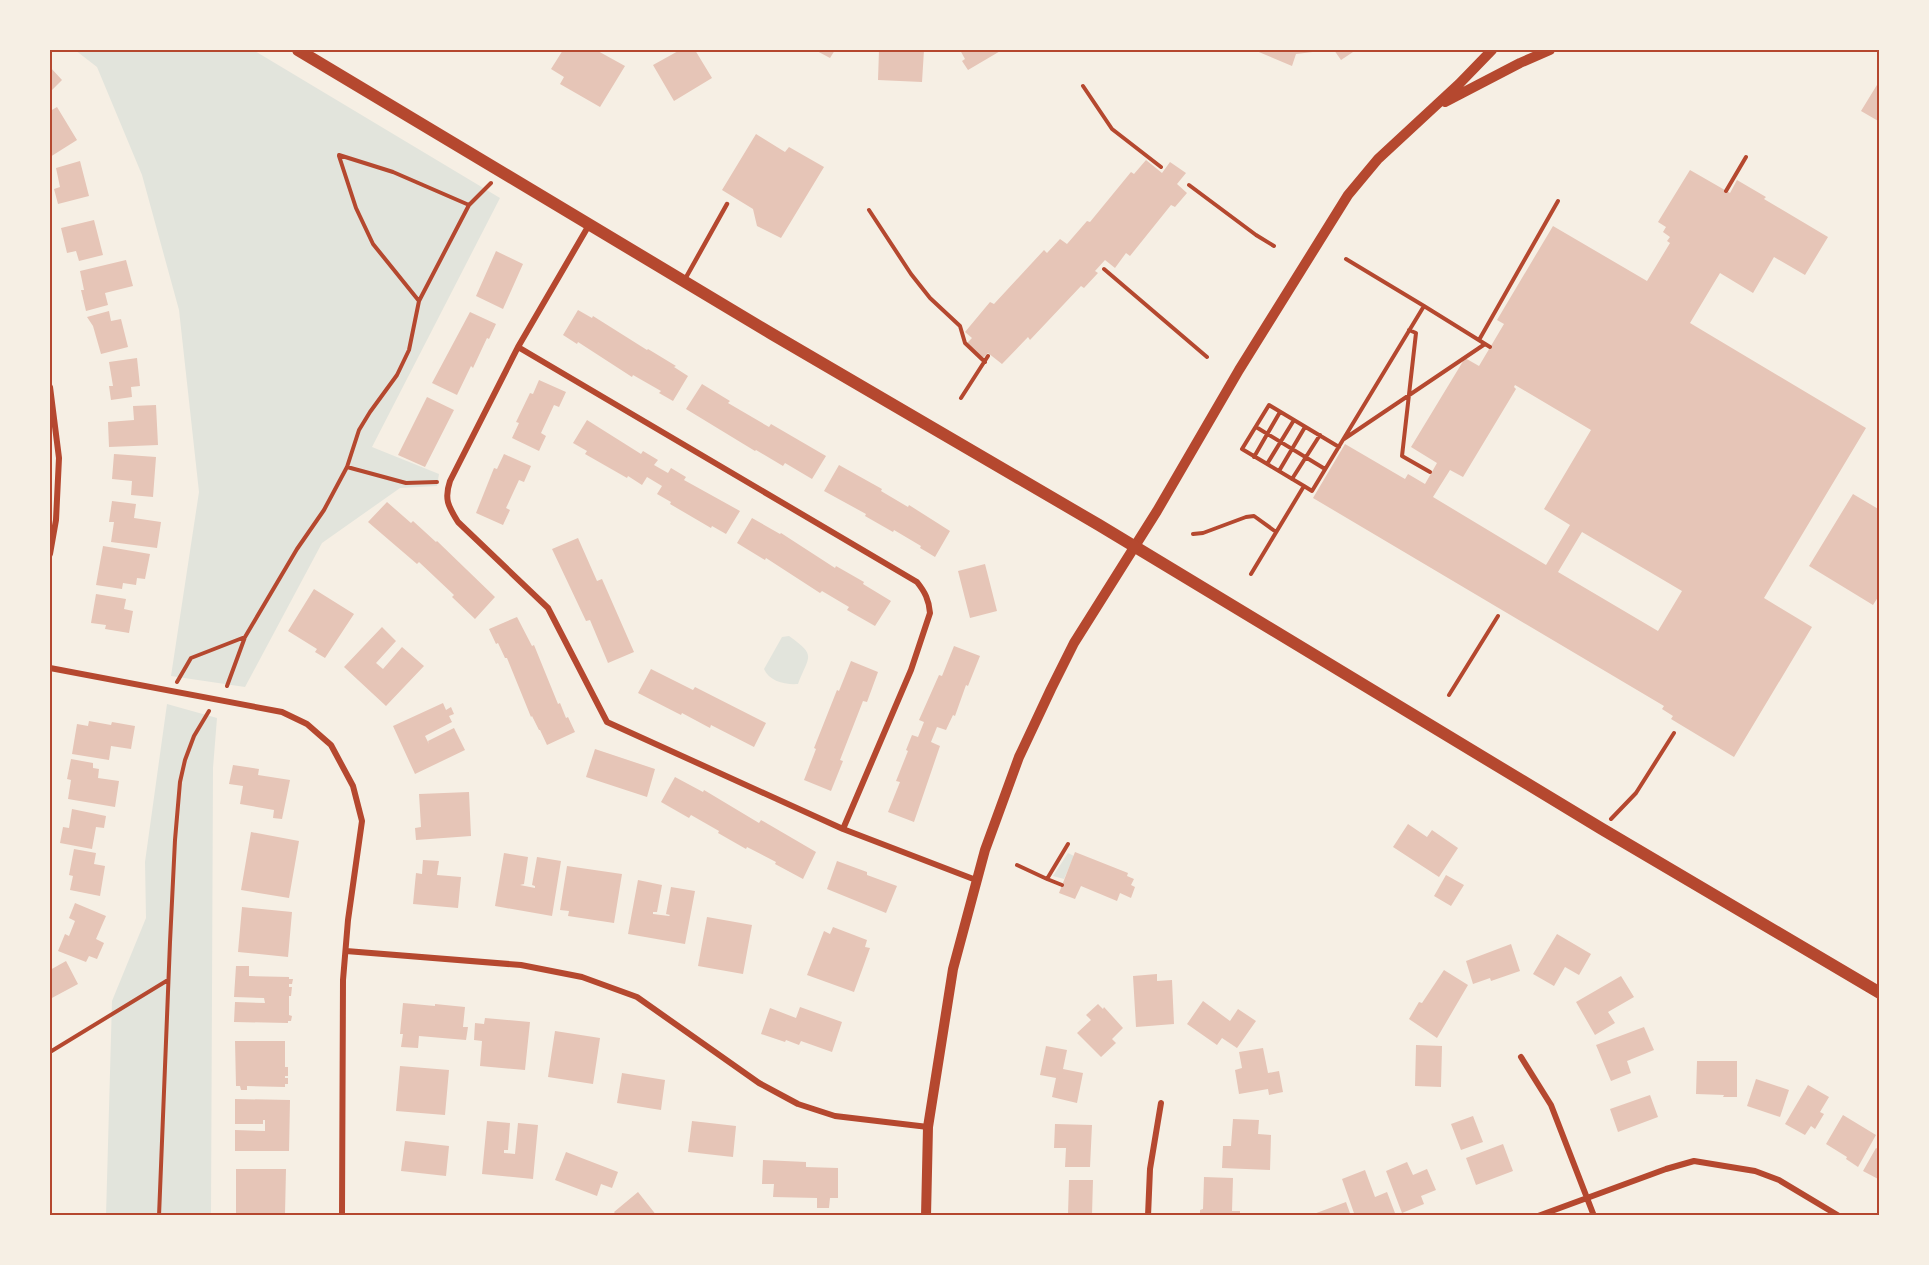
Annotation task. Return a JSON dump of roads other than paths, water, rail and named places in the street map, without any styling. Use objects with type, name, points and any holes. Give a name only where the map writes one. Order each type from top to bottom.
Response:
[{"type":"main road","points":[[304,51],[589,225],[1135,547],[1602,829],[1880,993]]},
{"type":"street","points":[[926,1215],[928,1127],[953,969],[976,880],[1024,747],[1074,643],[1135,547],[1348,195],[1378,159],[1492,50]]},
{"type":"street","points":[[1429,111],[1520,63],[1550,50]]},
{"type":"street","points":[[589,225],[518,346],[450,481],[446,495],[450,509],[458,522],[548,608],[607,722],[843,829],[976,880]]},
{"type":"street","points":[[518,346],[917,582],[925,593],[930,613],[914,661],[843,829]]},
{"type":"street","points":[[50,387],[59,458],[56,520],[50,554]]},
{"type":"street","points":[[50,668],[282,711],[307,724],[331,746],[353,786],[362,821],[348,920],[344,980],[342,1215]]},
{"type":"street","points":[[346,951],[521,965],[582,977],[636,997],[759,1083],[798,1104],[835,1116],[928,1127]]},
{"type":"street","points":[[1521,1057],[1551,1105],[1594,1215]]},
{"type":"street","points":[[1148,1215],[1150,1169],[1161,1102]]},
{"type":"street","points":[[1538,1215],[1694,1161],[1755,1171],[1779,1180],[1839,1215]]},
{"type":"lane","points":[[684,281],[728,204]]}]
